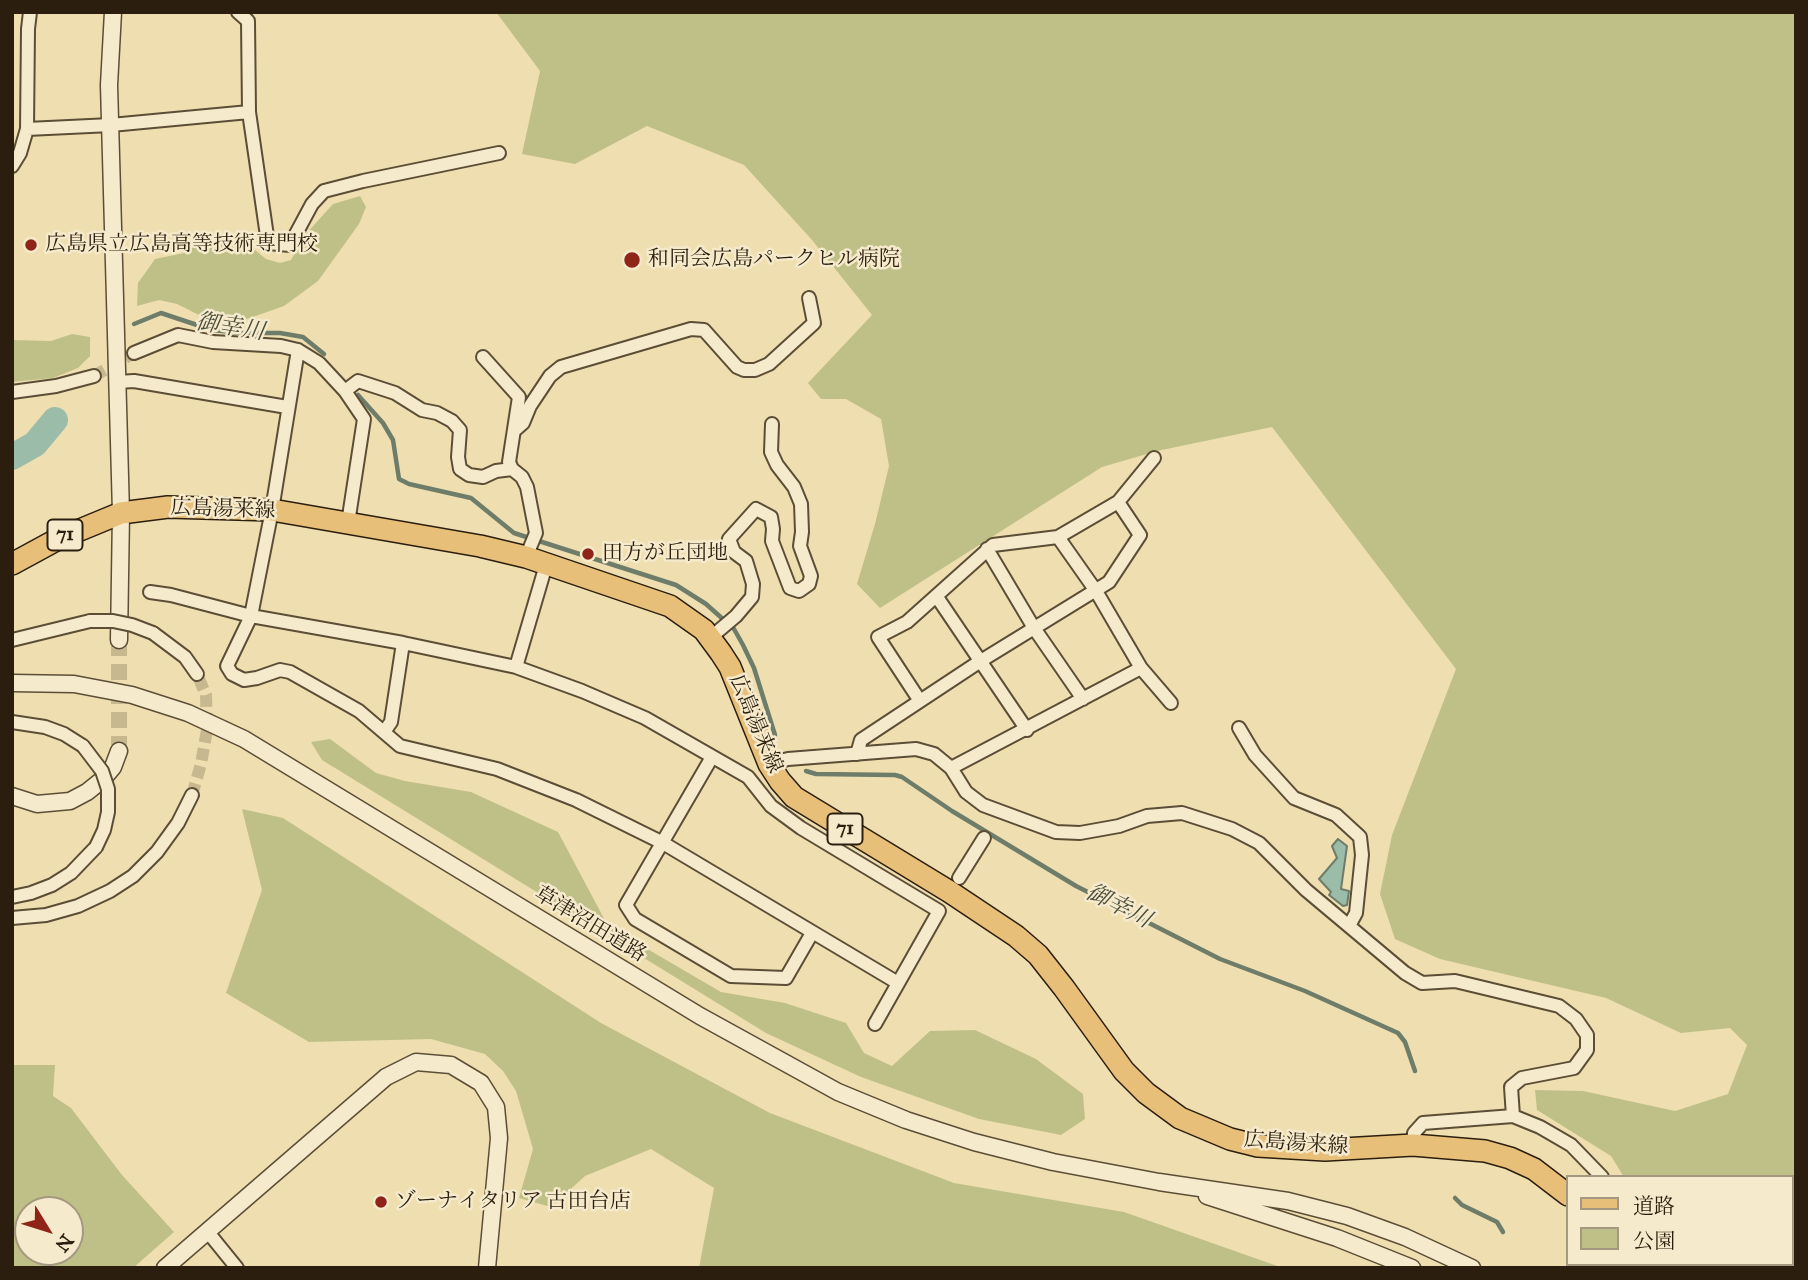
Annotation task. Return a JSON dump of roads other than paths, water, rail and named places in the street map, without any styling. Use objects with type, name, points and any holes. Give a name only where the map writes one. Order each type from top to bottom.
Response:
[{"type":"main road","name":"広島湯来線","points":[[12,564],[58,538],[121,513],[168,507],[272,510],[480,546],[526,557],[670,606],[704,630],[730,667],[769,764],[780,781],[803,804],[950,892],[1016,936],[1038,956],[1065,988],[1124,1071],[1146,1093],[1180,1118],[1230,1139],[1258,1146],[1325,1150],[1413,1145],[1485,1151],[1534,1169],[1566,1193]]},
{"type":"street","points":[[12,166],[20,153],[27,128],[30,12]]},
{"type":"street","points":[[113,12],[109,85],[121,513],[118,640]]},
{"type":"street","points":[[238,12],[248,21],[248,112],[268,243],[290,245],[312,204],[324,191],[499,153]]},
{"type":"street","points":[[27,128],[110,125],[248,112]]},
{"type":"street","points":[[515,430],[523,424],[530,406],[550,376],[561,367],[691,329],[704,330],[737,367],[755,370],[769,364],[814,323],[809,298]]},
{"type":"street","points":[[134,353],[178,335],[213,342],[281,346],[298,350],[319,363],[345,391],[364,419],[348,523]]},
{"type":"street","points":[[298,350],[272,510],[251,616],[227,666],[232,674],[243,680],[280,670],[290,672],[359,711],[400,746],[497,769],[576,800],[663,843],[898,983]]},
{"type":"street","points":[[483,357],[519,397],[509,461],[527,487],[536,533],[526,557]]},
{"type":"street","points":[[12,392],[56,386],[94,376]]},
{"type":"street","points":[[117,383],[134,381],[287,407]]},
{"type":"street","points":[[345,391],[358,382],[394,393],[422,410],[452,421],[460,430],[460,469],[469,475],[483,477],[496,471],[512,469]]},
{"type":"street","points":[[710,638],[736,616],[752,597],[753,584],[746,561],[734,552],[729,539],[756,509],[771,517],[774,529],[772,541],[790,588],[799,591],[809,584],[810,576],[800,546],[801,504],[794,487],[777,465],[771,452],[772,424]]},
{"type":"street","points":[[920,701],[878,637],[907,622],[993,545],[1058,537],[1118,502],[1154,458]]},
{"type":"street","points":[[857,754],[861,740],[979,662],[1109,582],[1140,535],[1118,502]]},
{"type":"street","points":[[1058,537],[1096,591],[1141,668],[1171,703]]},
{"type":"street","points":[[987,549],[1034,628],[1083,699]]},
{"type":"street","points":[[516,667],[547,565]]},
{"type":"street","points":[[150,592],[251,616],[403,643],[516,667],[645,718],[748,777],[771,806],[801,828],[941,907],[875,1024]]},
{"type":"street","points":[[937,597],[1027,730]]},
{"type":"street","points":[[12,640],[90,621],[113,621],[153,633],[184,657],[197,674]]},
{"type":"street","points":[[384,732],[391,723],[403,643]]},
{"type":"street","points":[[951,768],[1141,668]]},
{"type":"street","name":"草津沼田道路","points":[[12,683],[74,684],[132,695],[188,713],[244,738],[700,1017],[838,1092],[906,1120],[974,1142],[1159,1182]]},
{"type":"street","points":[[12,722],[45,727],[64,734],[83,746],[102,771],[108,789],[108,812],[104,830],[86,860],[52,885],[12,897]]},
{"type":"street","points":[[1239,728],[1255,755],[1294,798],[1336,815],[1360,837],[1362,855],[1356,913],[1349,926]]},
{"type":"street","points":[[769,764],[788,759],[916,749],[934,754],[951,768],[966,792],[983,805],[1056,832],[1080,833],[1119,826],[1147,816],[1182,813],[1233,829],[1259,843],[1306,890],[1405,973],[1422,983],[1455,981],[1559,1006],[1576,1019],[1587,1035],[1587,1051],[1574,1068],[1522,1078],[1511,1087],[1513,1116]]},
{"type":"street","points":[[12,796],[37,804],[70,801],[102,780],[113,766],[119,751]]},
{"type":"street","points":[[712,757],[626,905],[635,919],[731,976],[786,978],[811,933]]},
{"type":"street","points":[[12,918],[46,915],[78,906],[110,891],[133,876],[157,852],[178,824],[191,796]]},
{"type":"street","points":[[959,878],[984,838]]},
{"type":"street","points":[[165,1268],[386,1077],[416,1062],[451,1065],[481,1083],[496,1107],[499,1138],[488,1268]]},
{"type":"street","points":[[1413,1145],[1414,1133],[1423,1123],[1513,1116],[1540,1127],[1571,1145],[1600,1175]]},
{"type":"street","points":[[1159,1182],[1312,1229],[1412,1268]]},
{"type":"street","points":[[1159,1182],[1288,1201],[1347,1216],[1405,1237],[1472,1268]]},
{"type":"street","points":[[207,1231],[237,1268]]},
{"type":"waterway","name":"御幸川","points":[[134,324],[161,313],[212,330],[280,333],[303,337],[324,354]]},
{"type":"waterway","name":"御幸川","points":[[358,395],[383,423],[393,440],[399,479],[409,484],[471,498],[514,533],[676,585],[706,604],[734,629],[743,645],[754,668],[775,735]]},
{"type":"waterway","name":"御幸川","points":[[12,457],[35,444],[55,420]]},
{"type":"waterway","name":"御幸川","points":[[806,771],[816,774],[902,777],[952,811],[1076,886],[1220,959],[1305,991],[1398,1033],[1405,1042],[1415,1071]]},
{"type":"waterway","name":"御幸川","points":[[1455,1198],[1462,1205],[1497,1222],[1503,1232]]},
{"type":"tunnel","points":[[94,376],[134,353]]},
{"type":"tunnel","points":[[119,640],[119,751]]},
{"type":"tunnel","points":[[192,795],[207,730],[206,695],[197,674]]},
{"type":"place","name":"広島県立広島高等技術専門校","points":[[31,245]]},
{"type":"place","name":"和同会広島パークヒル病院","points":[[632,260]]},
{"type":"place","name":"田方が丘団地","points":[[588,554]]},
{"type":"place","name":"ゾーナイタリア 古田台店","points":[[381,1202]]}]
